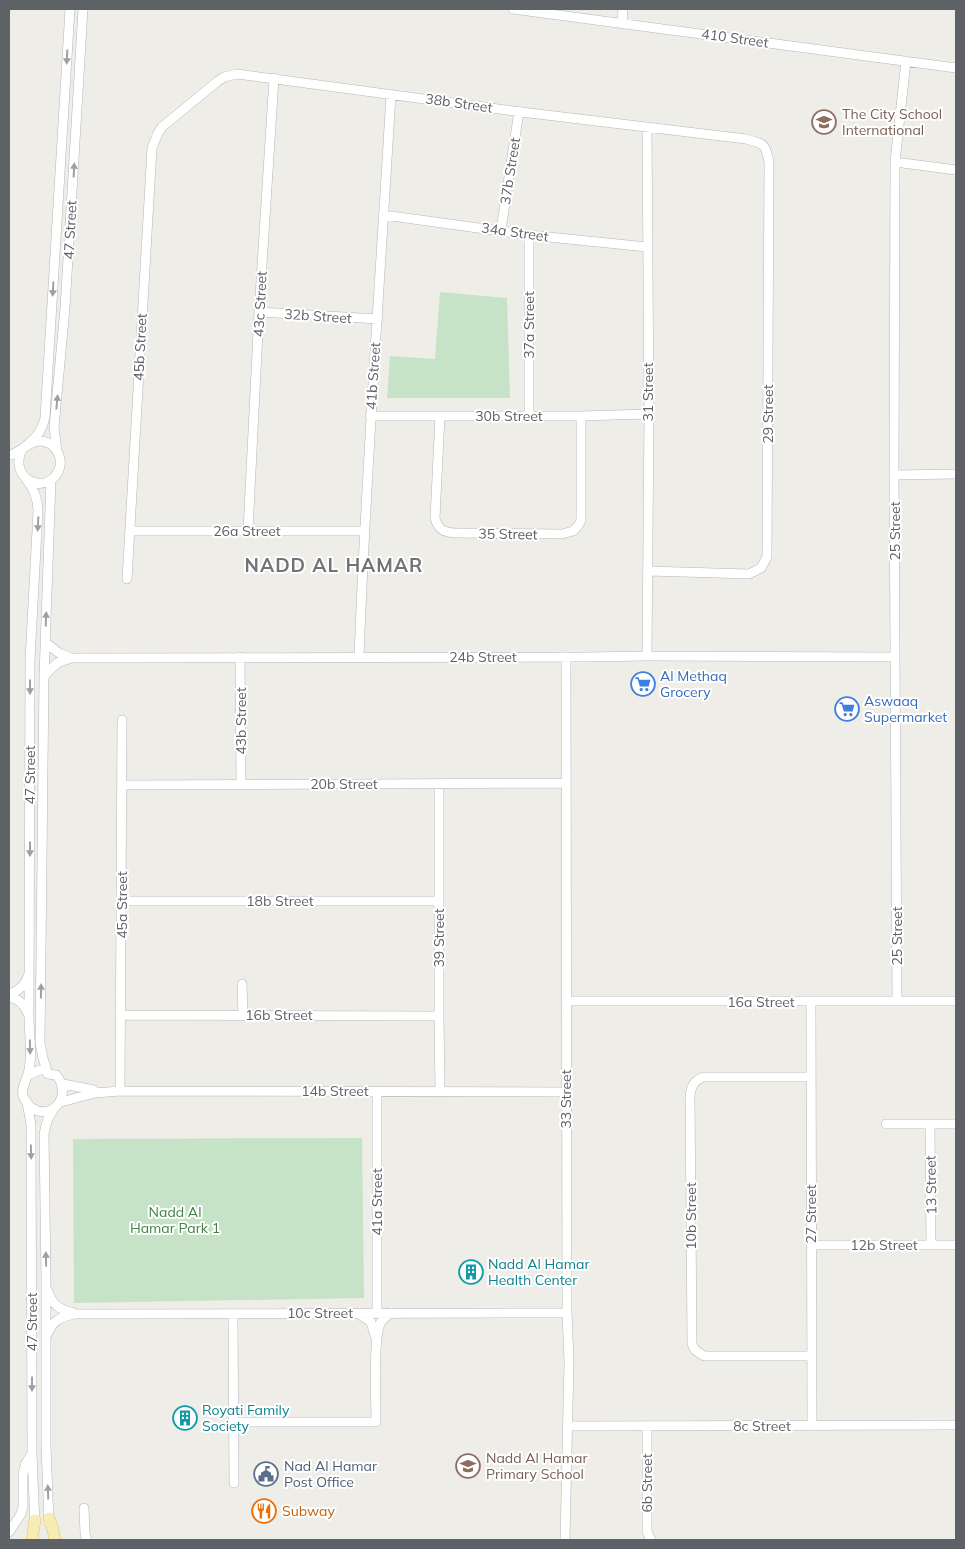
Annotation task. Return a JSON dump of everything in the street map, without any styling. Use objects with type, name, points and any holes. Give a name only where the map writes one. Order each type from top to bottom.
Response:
[{"type":"main road","points":[[49,1518],[54,1530],[55,1540]]},
{"type":"main road","points":[[32,1540],[35,1520]]},
{"type":"street","name":"47 Street","points":[[25,447],[39,434],[45,418],[70,9]]},
{"type":"street","name":"47 Street","points":[[57,450],[54,427],[66,308],[83,9]]},
{"type":"street","name":"410 Street","points":[[513,9],[956,68]]},
{"type":"street","points":[[622,23],[623,9]]},
{"type":"street","name":"25 Street","points":[[897,1001],[894,475],[895,162],[906,61]]},
{"type":"street","name":"38b Street","points":[[169,122],[224,77],[237,74],[519,112],[746,138],[764,145]]},
{"type":"street","name":"43c Street","points":[[248,531],[259,312],[274,78]]},
{"type":"street","name":"41b Street","points":[[359,657],[370,416],[378,319],[391,94]]},
{"type":"street","name":"37b Street","points":[[501,230],[519,112]]},
{"type":"street","name":"45b Street","points":[[127,578],[152,148],[158,133],[169,122]]},
{"type":"street","name":"31 Street","points":[[647,128],[649,414],[647,656]]},
{"type":"street","name":"29 Street","points":[[648,572],[749,574],[761,568],[767,557],[769,181],[767,150],[764,145]]},
{"type":"street","points":[[895,162],[956,170]]},
{"type":"street","name":"34a Street","points":[[384,215],[529,235],[647,248]]},
{"type":"street","name":"37a Street","points":[[529,235],[529,416]]},
{"type":"street","name":"32b Street","points":[[259,312],[378,319]]},
{"type":"street","name":"30b Street","points":[[370,416],[581,416],[649,414]]},
{"type":"street","name":"35 Street","points":[[440,416],[435,518],[437,525],[442,531],[457,533],[556,534],[574,531],[581,520],[581,416]]},
{"type":"street","points":[[9,454],[15,454],[25,447],[40,441],[47,442],[57,450],[60,456],[60,468],[51,480],[40,483],[26,479],[18,463],[19,456],[25,447]]},
{"type":"street","points":[[9,466],[20,470]]},
{"type":"street","points":[[894,475],[956,474]]},
{"type":"street","name":"47 Street","points":[[26,479],[36,495],[38,511],[30,660],[30,1058],[28,1075]]},
{"type":"street","name":"47 Street","points":[[48,1074],[40,1043],[44,676],[51,480]]},
{"type":"street","name":"26a Street","points":[[130,531],[364,531]]},
{"type":"street","points":[[45,642],[72,658]]},
{"type":"street","name":"43b Street","points":[[240,657],[241,784]]},
{"type":"street","name":"33 Street","points":[[565,1540],[568,1426],[566,657]]},
{"type":"street","name":"24b Street","points":[[44,676],[53,666],[72,658],[895,657]]},
{"type":"street","name":"45a Street","points":[[120,1091],[122,720]]},
{"type":"street","name":"20b Street","points":[[122,785],[566,783]]},
{"type":"street","name":"39 Street","points":[[439,784],[438,1016],[440,1091]]},
{"type":"street","name":"18b Street","points":[[122,901],[439,901]]},
{"type":"street","points":[[9,995],[24,986],[29,973]]},
{"type":"street","points":[[242,984],[242,1015]]},
{"type":"street","points":[[9,995],[20,1001],[27,1009],[29,1016]]},
{"type":"street","name":"16a Street","points":[[566,1002],[956,1001]]},
{"type":"street","name":"27 Street","points":[[811,1002],[812,1426]]},
{"type":"street","name":"16b Street","points":[[120,1015],[438,1016]]},
{"type":"street","points":[[40,1070],[46,1070],[48,1074],[56,1075],[63,1084],[64,1090],[58,1105],[49,1110],[37,1110],[27,1103],[23,1089],[28,1075],[40,1070]]},
{"type":"street","name":"10b Street","points":[[811,1077],[703,1077],[693,1084],[690,1115],[692,1338],[695,1350],[704,1356],[812,1356]]},
{"type":"street","name":"14b Street","points":[[63,1084],[104,1091],[566,1092]]},
{"type":"street","name":"14b Street","points":[[58,1105],[104,1091]]},
{"type":"street","name":"41a Street","points":[[377,1091],[377,1313]]},
{"type":"street","name":"47 Street","points":[[27,1103],[31,1124],[32,1453],[37,1540]]},
{"type":"street","name":"47 Street","points":[[51,1540],[46,1446],[44,1134],[47,1121],[58,1105]]},
{"type":"street","points":[[886,1124],[956,1124]]},
{"type":"street","name":"13 Street","points":[[930,1124],[931,1245]]},
{"type":"street","name":"12b Street","points":[[811,1244],[956,1245]]},
{"type":"street","name":"10c Street","points":[[46,1285],[55,1306],[74,1314]]},
{"type":"street","points":[[234,1422],[376,1422],[376,1344],[374,1327],[368,1318],[357,1313]]},
{"type":"street","points":[[376,1344],[380,1324],[391,1313]]},
{"type":"street","name":"10c Street","points":[[46,1337],[57,1320],[74,1314],[567,1313]]},
{"type":"street","points":[[233,1314],[234,1483]]},
{"type":"street","name":"8c Street","points":[[568,1426],[956,1425]]},
{"type":"street","name":"6b Street","points":[[647,1426],[647,1524],[651,1540]]},
{"type":"street","points":[[9,1532],[21,1514],[23,1474],[26,1463],[32,1453]]},
{"type":"street","points":[[84,1508],[87,1540]]},
{"type":"green space","points":[[440,292],[507,298],[510,398],[387,398],[390,356],[435,359]]},
{"type":"green space","name":"Nadd Al Hamar Park 1","points":[[362,1138],[364,1298],[74,1303],[73,1139]]},
{"type":"place","name":"The City School International","points":[[824,122]]},
{"type":"place","name":"Al Methaq Grocery","points":[[643,684]]},
{"type":"place","name":"Aswaaq Supermarket","points":[[847,709]]},
{"type":"place","name":"Nadd Al Hamar Health Center","points":[[471,1272]]},
{"type":"place","name":"Royati Family Society","points":[[185,1418]]},
{"type":"place","name":"Nadd Al Hamar Primary School","points":[[468,1466]]},
{"type":"place","name":"Nad Al Hamar Post Office","points":[[266,1474]]},
{"type":"place","name":"Subway","points":[[264,1511]]},
{"type":"district","name":"NADD AL HAMAR","points":[[334,565]]}]
